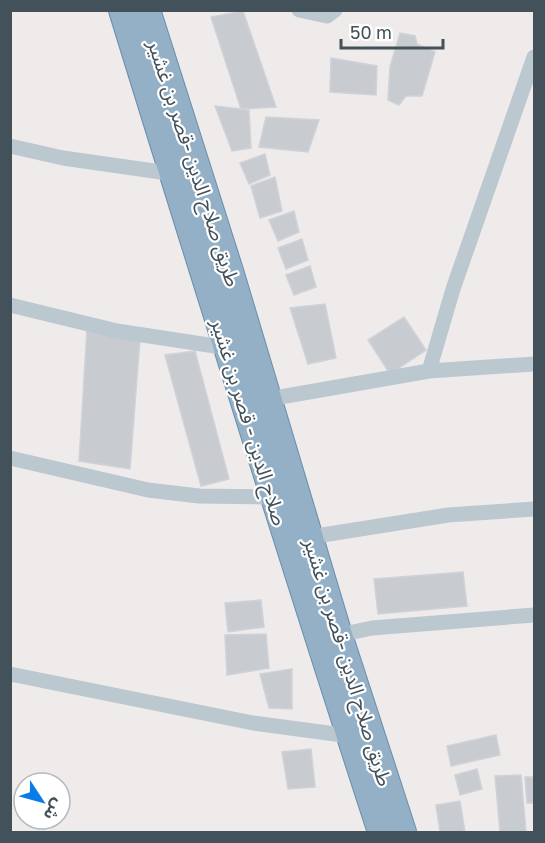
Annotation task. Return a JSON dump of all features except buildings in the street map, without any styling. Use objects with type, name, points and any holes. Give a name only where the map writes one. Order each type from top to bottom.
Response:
[{"type":"highway","name":"صلاح الدين - قصر بن غشير","points":[[122,10],[228,348],[257,403],[272,497],[381,832]]},
{"type":"highway","name":"طريق صلاح الدين -قصر بن غشير","points":[[147,10],[257,403],[310,537],[403,832]]},
{"type":"street","points":[[299,10],[327,16],[335,10]]},
{"type":"street","points":[[429,371],[453,289],[534,57]]},
{"type":"street","points":[[10,146],[63,158],[175,174]]},
{"type":"street","points":[[10,305],[117,331],[228,348]]},
{"type":"street","points":[[257,403],[429,371],[534,364]]},
{"type":"street","points":[[10,458],[147,490],[199,496],[272,497]]},
{"type":"street","points":[[310,537],[448,515],[534,508]]},
{"type":"street","points":[[339,634],[372,628],[534,615]]},
{"type":"street","points":[[10,674],[253,723],[350,736]]}]
